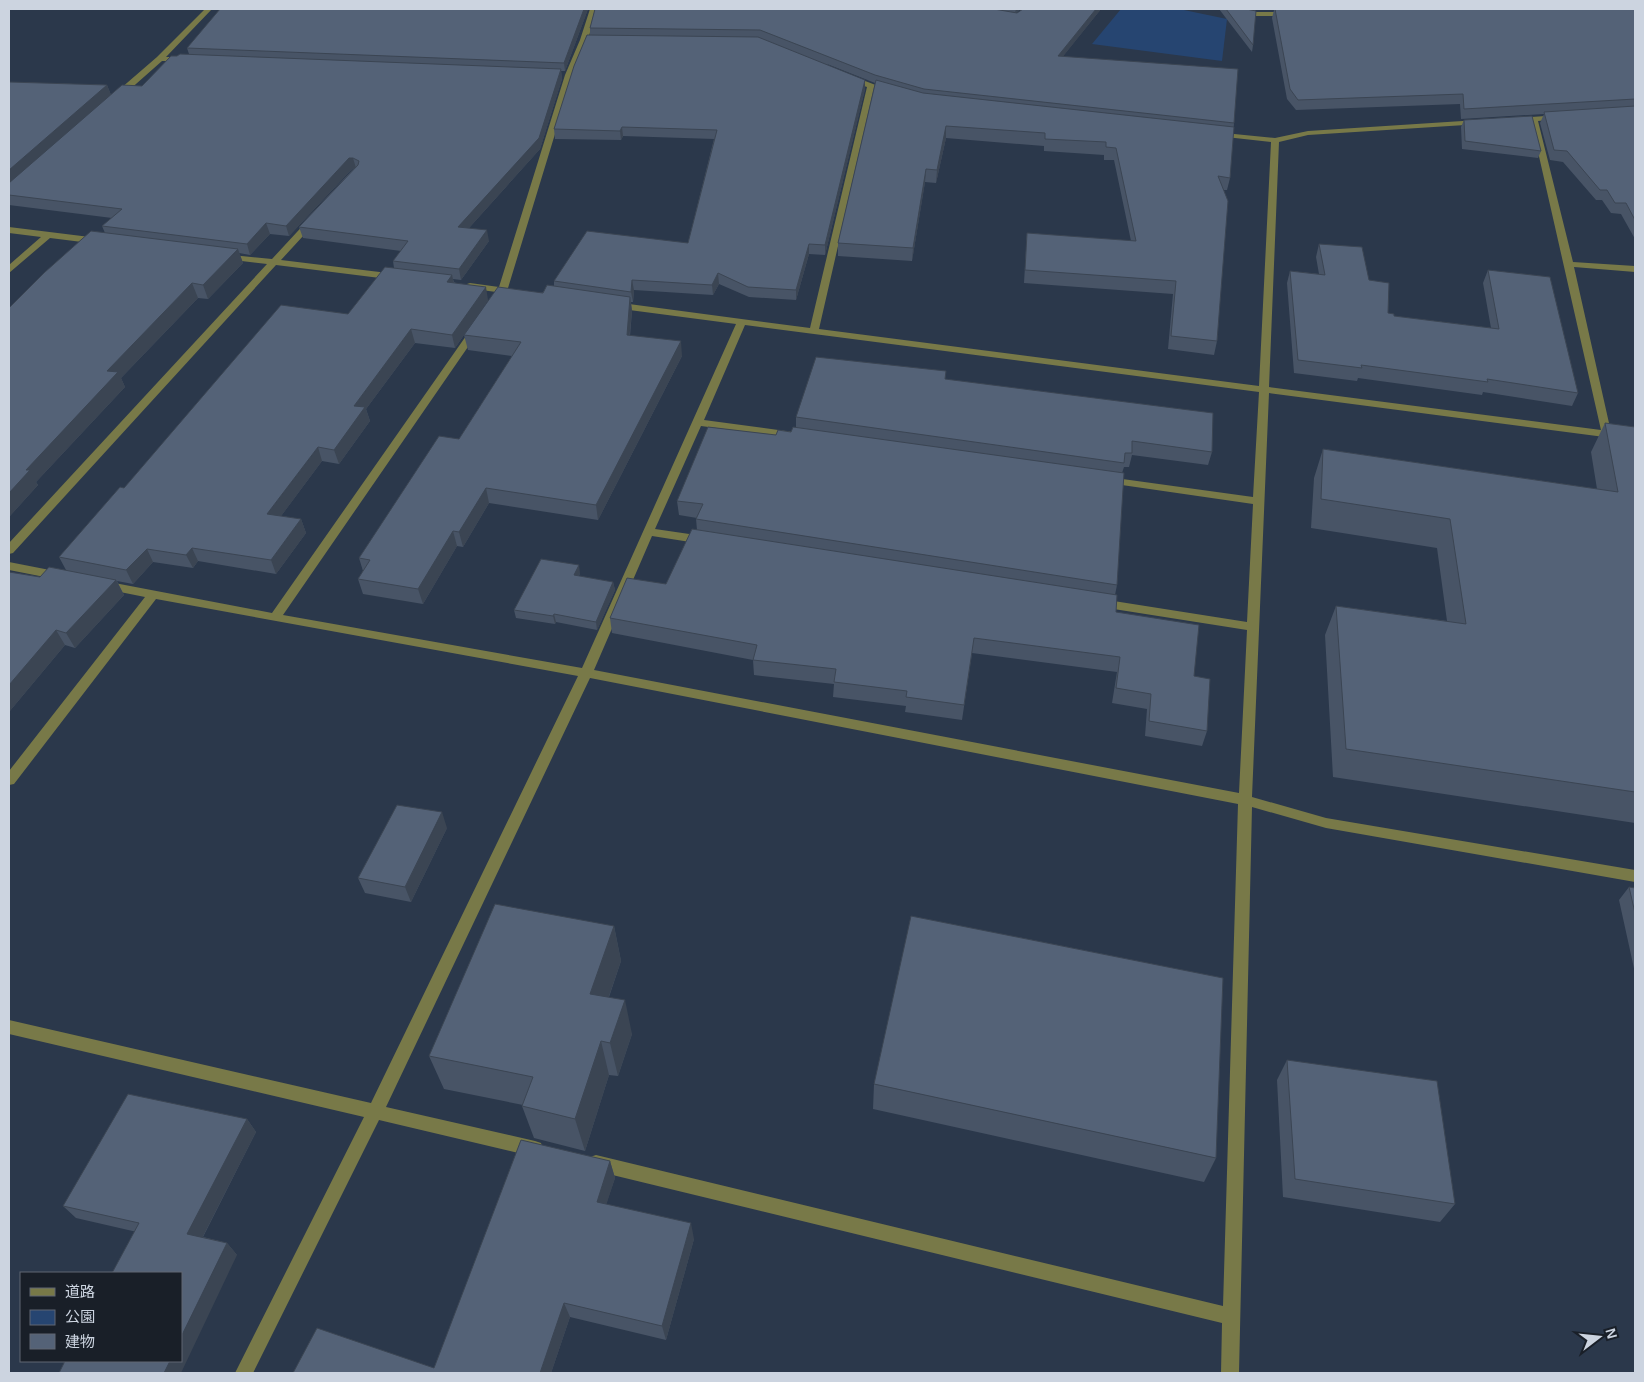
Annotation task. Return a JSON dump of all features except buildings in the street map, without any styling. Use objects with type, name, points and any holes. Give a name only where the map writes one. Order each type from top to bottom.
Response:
[{"type":"street","points":[[110,103],[160,58],[209,9]]},
{"type":"street","points":[[491,306],[503,289],[569,74],[584,40],[593,9]]},
{"type":"street","points":[[1228,9],[1256,14],[1296,14]]},
{"type":"street","points":[[584,40],[594,40]]},
{"type":"street","points":[[160,58],[190,60]]},
{"type":"street","points":[[559,74],[569,74]]},
{"type":"street","points":[[843,75],[871,87],[897,94]]},
{"type":"street","points":[[814,331],[871,87]]},
{"type":"street","points":[[1504,121],[1571,117]]},
{"type":"street","points":[[1534,119],[1608,435]]},
{"type":"street","points":[[1207,132],[1275,140],[1308,133],[1484,122]]},
{"type":"street","points":[[1230,1373],[1245,800],[1275,140]]},
{"type":"street","points":[[9,550],[318,214]]},
{"type":"street","points":[[9,230],[107,242]]},
{"type":"street","points":[[9,270],[48,235]]},
{"type":"street","points":[[215,255],[407,278]]},
{"type":"street","points":[[1569,264],[1635,270]]},
{"type":"street","points":[[455,284],[522,292]]},
{"type":"street","points":[[608,304],[1635,438]]},
{"type":"street","points":[[275,618],[480,322]]},
{"type":"street","points":[[244,1373],[376,1110],[586,673],[742,322]]},
{"type":"street","points":[[698,422],[806,437]]},
{"type":"street","points":[[1102,479],[1259,501]]},
{"type":"street","points":[[649,532],[718,542]]},
{"type":"street","points":[[9,566],[76,579]]},
{"type":"street","points":[[96,583],[275,618],[586,673],[1245,800],[1326,823],[1635,876]]},
{"type":"street","points":[[9,780],[154,594]]},
{"type":"street","points":[[1088,601],[1254,627]]},
{"type":"street","points":[[9,1027],[376,1110],[549,1152]]},
{"type":"street","points":[[578,1159],[1232,1317]]},
{"type":"green space","points":[[1121,9],[1179,9],[1227,19],[1222,61],[1092,44]]}]
